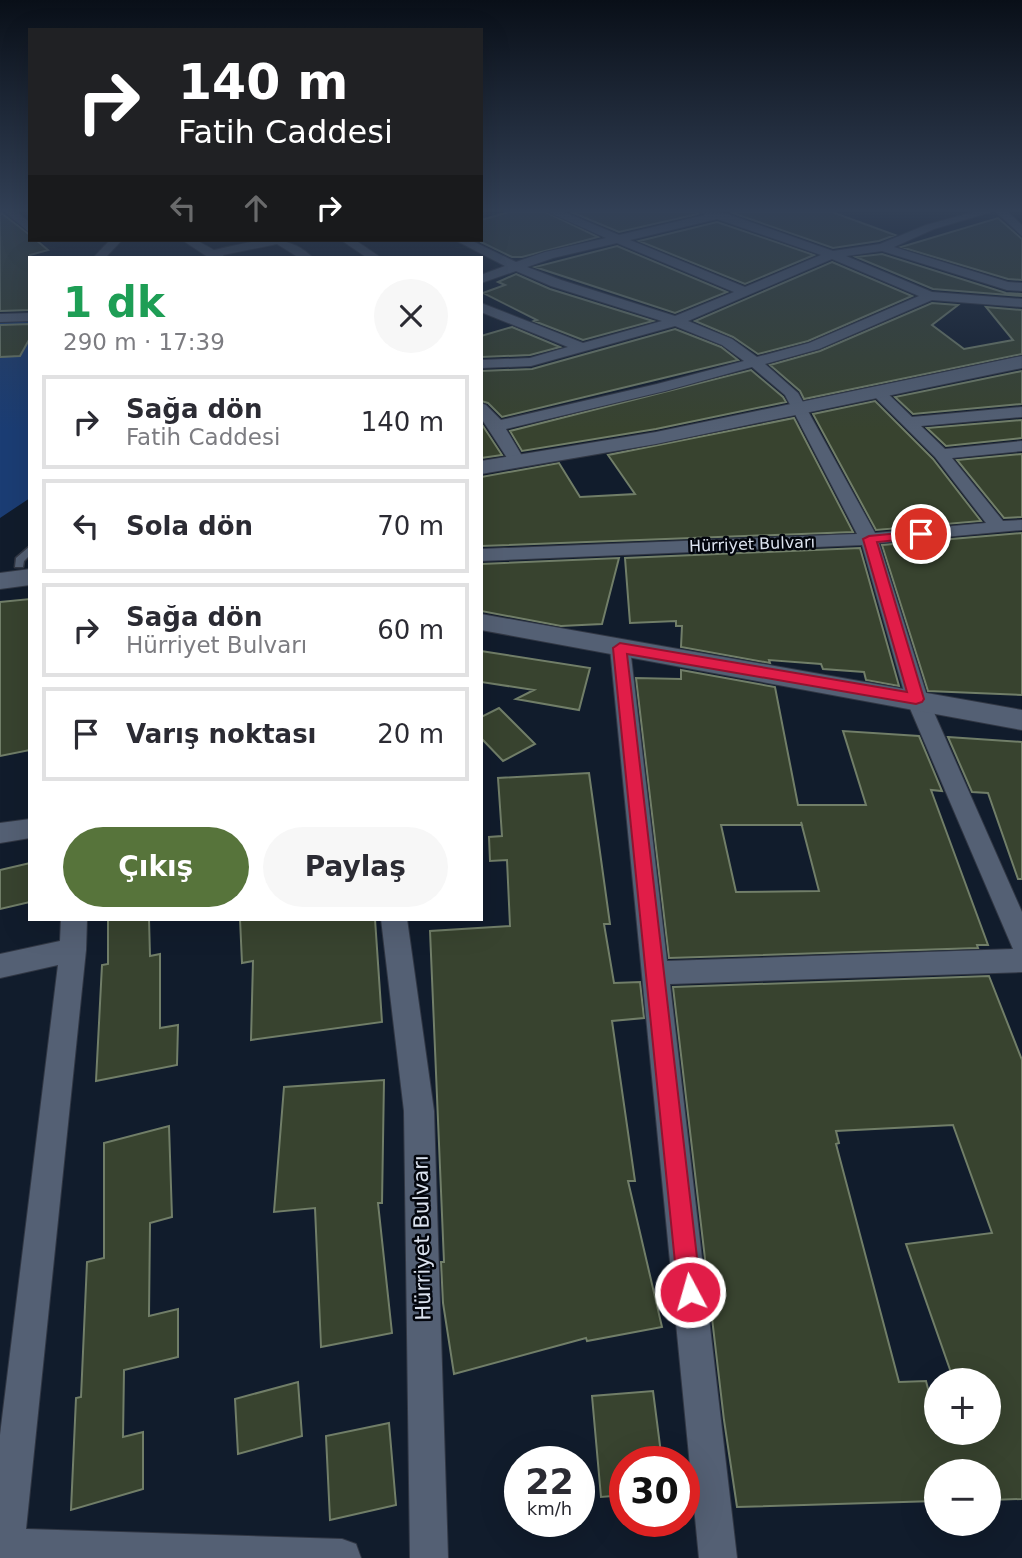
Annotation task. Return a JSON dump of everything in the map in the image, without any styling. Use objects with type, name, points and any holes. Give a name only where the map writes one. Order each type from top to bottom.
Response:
[{"type":"street","points":[[561,285],[676,321],[727,342],[791,393],[869,539],[916,699],[1022,941]]},
{"type":"street","points":[[727,285],[743,291]]},
{"type":"street","points":[[483,364],[531,362],[584,349],[676,321],[759,285]]},
{"type":"street","points":[[903,285],[930,296],[1022,303]]},
{"type":"street","points":[[1003,285],[1022,287]]},
{"type":"street","points":[[496,426],[756,363],[850,333],[930,296]]},
{"type":"street","points":[[483,308],[584,349]]},
{"type":"street","points":[[0,318],[28,317]]},
{"type":"street","points":[[483,468],[656,438],[1022,362]]},
{"type":"street","points":[[878,392],[941,454],[998,527]]},
{"type":"street","points":[[483,410],[517,461]]},
{"type":"street","points":[[910,422],[1022,412]]},
{"type":"street","points":[[941,454],[1022,446]]},
{"type":"street","name":"Hürriyet Bulvarı","points":[[483,555],[869,539],[1022,525]]},
{"type":"street","points":[[483,622],[1022,720]]},
{"type":"street","points":[[620,648],[718,1558]]},
{"type":"street","points":[[0,833],[28,828]]},
{"type":"street","points":[[74,921],[73,950],[4,1553],[342,1558]]},
{"type":"street","name":"Hürriyet Bulvarı","points":[[394,921],[419,1111],[429,1558]]},
{"type":"street","points":[[0,965],[73,950]]},
{"type":"street","points":[[655,973],[1022,960]]},
{"type":"shaded area","points":[[28,321],[28,499],[0,518],[0,323]]},
{"type":"building","points":[[0,285],[28,285],[28,310],[0,311]]},
{"type":"building","points":[[505,285],[540,285],[653,321],[583,340],[534,321],[537,320],[483,293]]},
{"type":"building","points":[[589,285],[710,285],[727,292],[675,313]]},
{"type":"building","points":[[779,285],[885,285],[912,296],[808,341],[758,354],[733,337],[695,321]]},
{"type":"building","points":[[923,285],[980,285],[1022,296],[933,289]]},
{"type":"building","points":[[932,303],[958,305],[932,325],[964,349],[1013,340],[986,307],[1022,310],[1022,354],[804,399],[800,391],[770,365],[820,351]]},
{"type":"building","points":[[28,324],[28,342],[20,356],[0,357],[0,325]]},
{"type":"building","points":[[512,327],[560,347],[530,355],[483,357],[483,335]]},
{"type":"building","points":[[675,329],[721,347],[738,360],[502,417],[483,402],[483,371],[532,369]]},
{"type":"building","points":[[751,370],[786,402],[656,429],[522,451],[510,431]]},
{"type":"building","points":[[1022,371],[1022,404],[913,414],[895,397]]},
{"type":"building","points":[[875,401],[933,459],[981,521],[876,530],[813,414]]},
{"type":"building","points":[[794,418],[853,532],[483,546],[483,477],[559,463],[580,497],[635,494],[608,455]]},
{"type":"building","points":[[1022,420],[1022,438],[946,446],[927,428]]},
{"type":"building","points":[[483,426],[502,455],[483,458]]},
{"type":"building","points":[[1022,454],[1022,517],[1004,518],[957,460]]},
{"type":"building","points":[[1022,533],[1022,695],[928,691],[882,545]]},
{"type":"building","points":[[860,548],[899,686],[866,680],[864,672],[823,669],[821,664],[769,660],[770,663],[681,647],[682,626],[676,626],[676,621],[630,623],[625,558]]},
{"type":"building","points":[[619,558],[602,624],[561,626],[483,611],[483,564]]},
{"type":"building","points":[[28,599],[28,750],[0,756],[0,602]]},
{"type":"building","points":[[483,651],[590,668],[579,710],[516,699],[534,690],[483,682]]},
{"type":"building","points":[[681,670],[775,687],[798,805],[866,805],[843,731],[919,736],[942,791],[931,790],[988,945],[977,945],[978,948],[669,958],[636,678],[681,679]],"holes":[[[721,825],[802,825],[819,891],[736,892]]]},
{"type":"building","points":[[499,708],[535,744],[503,761],[483,740],[483,716]]},
{"type":"building","points":[[948,737],[1022,742],[1022,879],[1018,879],[988,793],[972,792]]},
{"type":"building","points":[[589,773],[610,924],[604,924],[614,983],[640,982],[644,1018],[612,1021],[635,1181],[628,1181],[662,1327],[587,1341],[586,1338],[454,1374],[443,1303],[441,1262],[444,1262],[430,931],[510,926],[507,860],[490,861],[489,837],[502,836],[498,778]]},
{"type":"building","points":[[28,863],[28,902],[0,909],[0,870]]},
{"type":"building","points":[[108,921],[149,921],[150,956],[160,954],[160,1028],[178,1025],[177,1065],[96,1081],[102,965],[108,964]]},
{"type":"building","points":[[240,921],[375,921],[382,1022],[251,1040],[253,961],[242,963]]},
{"type":"building","points":[[989,976],[1022,1060],[1022,1499],[1001,1500],[1001,1459],[924,1459],[924,1501],[737,1507],[724,1420],[673,987]],"holes":[[[953,1125],[992,1233],[906,1244],[949,1368],[1001,1368],[1001,1445],[924,1445],[924,1381],[899,1382],[836,1144],[839,1143],[836,1131]]]},
{"type":"building","points":[[384,1080],[382,1203],[378,1203],[392,1333],[321,1347],[315,1208],[274,1212],[284,1087]]},
{"type":"building","points":[[169,1126],[172,1217],[150,1223],[149,1316],[178,1309],[178,1357],[124,1370],[123,1437],[143,1432],[143,1489],[71,1510],[76,1398],[81,1397],[87,1262],[104,1258],[104,1143]]},
{"type":"building","points":[[298,1382],[302,1436],[238,1454],[235,1399]]},
{"type":"building","points":[[653,1391],[660,1446],[609,1446],[609,1496],[601,1497],[592,1396]]},
{"type":"building","points":[[389,1423],[396,1505],[330,1520],[326,1436]]},
{"type":"route","points":[[690,1292],[620,648],[916,699],[869,539],[921,534]]}]
